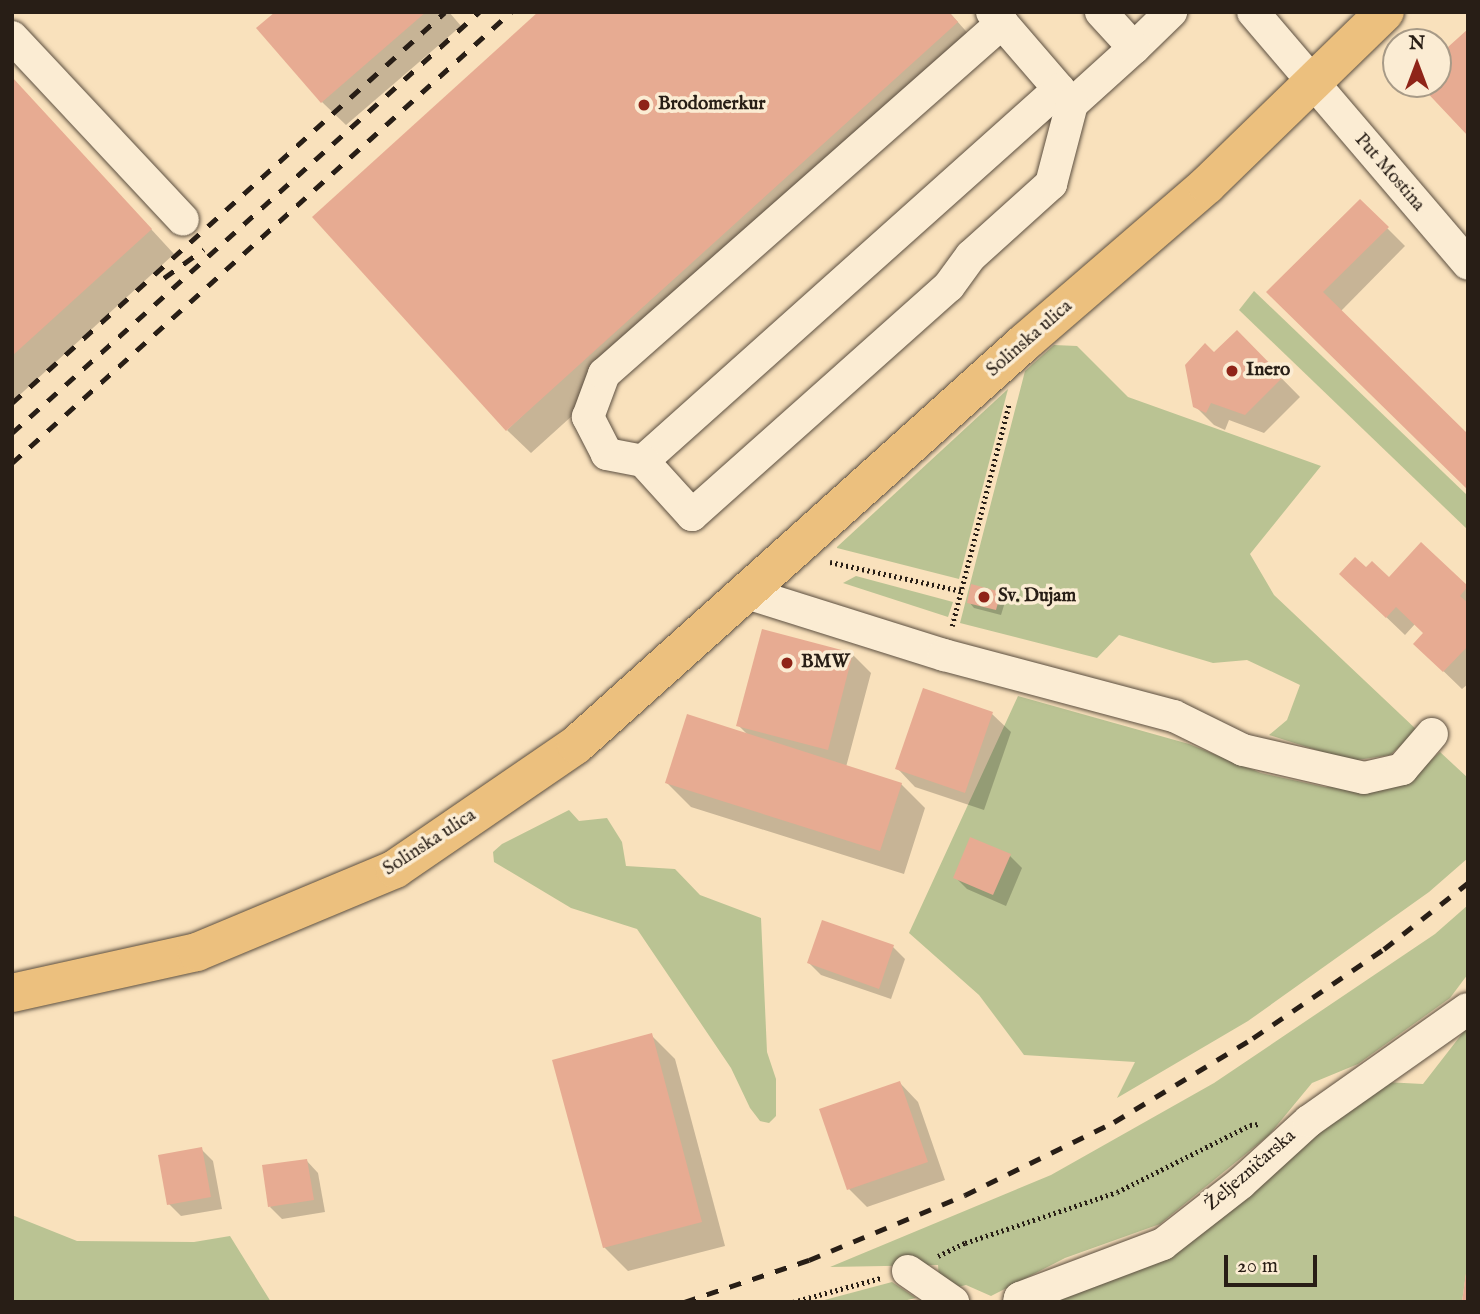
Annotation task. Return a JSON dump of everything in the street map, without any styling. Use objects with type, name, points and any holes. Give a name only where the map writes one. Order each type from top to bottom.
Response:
[{"type":"main road","name":"Solinska ulica","points":[[12,993],[197,952],[395,869],[576,745],[792,554],[1025,342],[1207,185],[1385,12]]},
{"type":"street","points":[[1101,12],[1134,48]]},
{"type":"street","points":[[643,461],[1066,97],[1134,48],[1171,12]]},
{"type":"street","points":[[1253,12],[1311,82]]},
{"type":"street","points":[[997,18],[1066,97],[1051,184],[971,256],[949,286],[692,515],[643,461],[607,454],[588,417],[604,374],[997,18]]},
{"type":"street","points":[[12,37],[183,220]]},
{"type":"street","name":"Put Mostina","points":[[1311,82],[1468,264]]},
{"type":"street","points":[[747,593],[944,655],[1174,716],[1243,750],[1364,778],[1402,769],[1432,734]]},
{"type":"street","name":"Željezničarska","points":[[1019,1302],[1020,1298],[1163,1244],[1241,1183],[1309,1121],[1468,1009]]},
{"type":"street","points":[[908,1271],[953,1302]]},
{"type":"path","points":[[792,554],[962,590],[1012,394]]},
{"type":"path","points":[[793,1302],[908,1271],[965,1243],[1117,1192],[1250,1125],[1309,1121]]},
{"type":"green space","points":[[1254,291],[1468,496],[1468,530],[1239,310]]},
{"type":"green space","points":[[1054,345],[1077,346],[1128,397],[1321,466],[1250,554],[1274,595],[1418,731],[1390,755],[1351,761],[1269,735],[1287,720],[1300,685],[1247,660],[1213,663],[1119,635],[1097,658],[960,623],[1025,371]]},
{"type":"green space","points":[[1008,389],[959,579],[837,548],[837,547]]},
{"type":"green space","points":[[856,576],[953,602],[948,617],[843,583]]},
{"type":"green space","points":[[1018,696],[1189,744],[1261,773],[1325,787],[1405,784],[1440,752],[1468,778],[1468,858],[1429,892],[1248,1021],[1117,1098],[1135,1062],[1024,1055],[979,995],[909,933]]},
{"type":"green space","points":[[569,810],[579,821],[607,818],[622,842],[626,866],[675,869],[700,895],[761,918],[767,1052],[776,1079],[776,1116],[769,1123],[760,1121],[750,1108],[731,1068],[637,929],[571,908],[494,862],[493,852],[502,844]]},
{"type":"green space","points":[[1468,905],[1468,974],[1450,998],[1358,1064],[1312,1083],[1269,1135],[1160,1224],[1065,1258],[991,1296],[966,1285],[954,1288],[939,1278],[938,1265],[830,1267],[1051,1175],[1214,1083],[1435,934]]},
{"type":"green space","points":[[1468,1026],[1468,1260],[1462,1302],[1045,1302],[1317,1130],[1385,1082],[1423,1084]]},
{"type":"green space","points":[[12,1215],[77,1241],[194,1242],[230,1236],[271,1302],[12,1302]]},
{"type":"green space","points":[[892,1282],[916,1298],[899,1302],[817,1302]]},
{"type":"building","points":[[275,12],[426,12],[321,103],[256,28]]},
{"type":"building","points":[[538,12],[949,12],[958,22],[506,431],[312,217]]},
{"type":"building","points":[[1468,29],[1468,136],[1432,98],[1452,98],[1452,43]]},
{"type":"building","points":[[12,77],[152,229],[12,356]]},
{"type":"building","points":[[1360,199],[1389,227],[1323,292],[1468,434],[1468,490],[1266,292]]},
{"type":"building","name":"Inero","points":[[1237,330],[1283,377],[1245,415],[1211,403],[1206,413],[1193,407],[1185,365],[1205,343],[1214,352]]},
{"type":"building","points":[[1421,542],[1468,586],[1460,596],[1468,603],[1468,646],[1443,672],[1413,644],[1423,633],[1396,607],[1386,618],[1339,574],[1355,557],[1366,567],[1372,561],[1389,577]]},
{"type":"building","name":"Sv. Dujam","points":[[971,584],[1001,592],[996,610],[967,603]]},
{"type":"building","points":[[762,629],[853,653],[828,750],[736,726]]},
{"type":"building","points":[[923,688],[993,712],[965,793],[895,769]]},
{"type":"building","points":[[687,714],[902,783],[880,851],[665,783]]},
{"type":"building","points":[[970,837],[1011,854],[993,895],[953,878]]},
{"type":"building","points":[[822,920],[894,945],[879,989],[807,963]]},
{"type":"building","points":[[652,1033],[702,1222],[603,1248],[552,1060]]},
{"type":"building","points":[[900,1081],[928,1162],[847,1190],[819,1109]]},
{"type":"building","points":[[202,1147],[211,1197],[167,1205],[158,1155]]},
{"type":"building","points":[[307,1159],[314,1200],[268,1207],[262,1165]]},
{"type":"building","points":[[1466,1273],[1468,1302],[1462,1302]]},
{"type":"railway","points":[[12,403],[445,12]]},
{"type":"railway","points":[[12,433],[479,12]]},
{"type":"railway","points":[[12,463],[511,12]]},
{"type":"railway","points":[[164,278],[204,249]]},
{"type":"railway","points":[[684,1302],[809,1260],[965,1195],[1114,1122],[1253,1038],[1384,949],[1468,883]]},
{"type":"place","name":"Brodomerkur","points":[[644,105]]},
{"type":"place","name":"Inero","points":[[1232,371]]},
{"type":"place","name":"Sv. Dujam","points":[[984,597]]},
{"type":"place","name":"BMW","points":[[787,663]]}]
